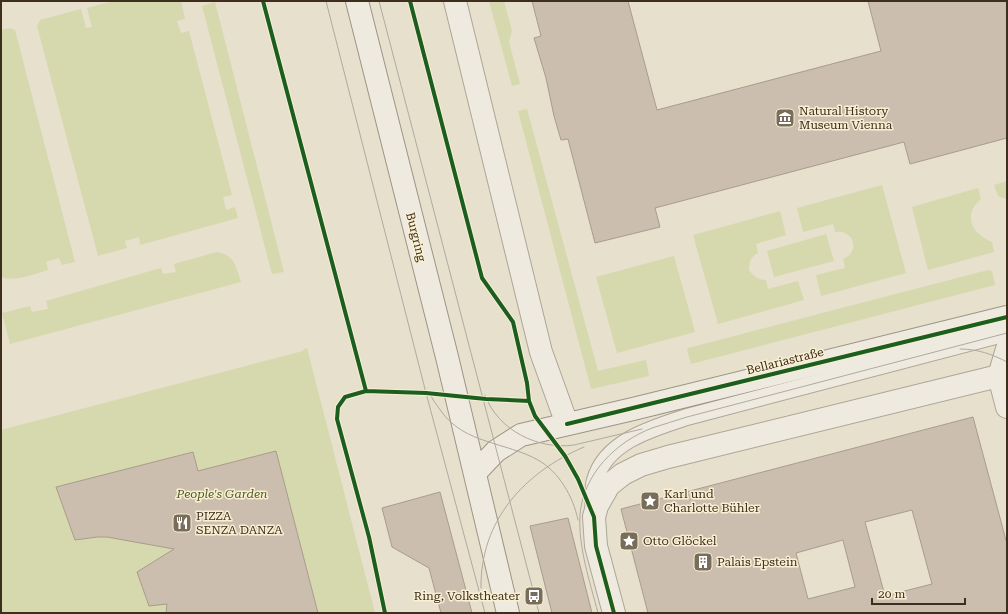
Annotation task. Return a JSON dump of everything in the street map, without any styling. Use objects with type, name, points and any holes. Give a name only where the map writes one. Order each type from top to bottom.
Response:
[{"type":"main road","name":"Burgring","points":[[357,1],[475,473],[508,613]]},
{"type":"main road","points":[[455,1],[541,352],[567,424]]},
{"type":"main road","name":"Bellariastraße","points":[[475,473],[496,451],[521,435],[1007,317]]},
{"type":"main road","points":[[1007,349],[1003,375],[1007,407]]},
{"type":"main road","points":[[614,613],[596,546],[594,517],[609,485],[623,474],[641,465],[1003,375]]},
{"type":"lane","points":[[594,517],[594,481],[600,466],[615,450],[629,440],[651,429],[687,417],[1007,333]]},
{"type":"green space","points":[[114,1],[181,1],[185,19],[177,21],[181,33],[189,31],[232,195],[223,197],[226,210],[235,207],[238,218],[140,245],[139,237],[125,241],[127,248],[98,256],[37,26],[40,20],[81,9],[86,28],[92,27],[87,8]]},
{"type":"green space","points":[[489,1],[504,1],[512,31],[509,42],[520,84],[512,86]]},
{"type":"green space","points":[[215,2],[284,272],[272,274],[202,6]]},
{"type":"green space","points":[[10,28],[15,30],[75,262],[62,265],[59,258],[46,262],[48,270],[11,279],[1,276],[1,30]]},
{"type":"green space","points":[[527,109],[598,371],[646,360],[649,376],[591,389],[518,111]]},
{"type":"green space","points":[[1007,181],[1007,199],[998,196],[994,185]]},
{"type":"green space","points":[[882,185],[906,273],[821,296],[816,275],[845,268],[843,259],[849,256],[852,251],[853,242],[851,237],[847,234],[835,232],[833,224],[803,232],[797,208]]},
{"type":"green space","points":[[978,188],[981,199],[972,211],[972,224],[979,234],[992,242],[994,252],[928,270],[912,207]]},
{"type":"green space","points":[[780,211],[786,235],[756,244],[758,253],[751,260],[749,270],[756,277],[766,280],[768,289],[798,281],[804,300],[718,324],[693,235]]},
{"type":"green space","points":[[826,234],[834,261],[774,277],[767,251]]},
{"type":"green space","points":[[217,252],[228,256],[234,262],[241,282],[10,344],[2,313],[30,306],[32,312],[48,309],[46,301],[161,268],[163,274],[176,272],[174,264]]},
{"type":"green space","points":[[674,256],[695,332],[617,353],[596,277]]},
{"type":"green space","points":[[988,270],[992,271],[995,285],[691,364],[687,350],[688,348]]},
{"type":"green space","name":"People's Garden","points":[[307,348],[375,613],[1,613],[1,430],[303,351]]},
{"type":"building","name":"Natural History Museum Vienna","points":[[532,1],[628,1],[657,110],[881,51],[868,1],[1007,1],[1007,138],[910,164],[904,142],[655,208],[660,227],[595,243],[568,139],[561,140],[554,116],[546,78],[534,38],[541,36]]},
{"type":"building","points":[[973,417],[1007,544],[1007,613],[648,613],[621,509]],"holes":[[[912,510],[932,584],[885,596],[865,522]],[[843,540],[855,587],[808,599],[796,553]]]},
{"type":"building","name":"PIZZA SENZA DANZA","points":[[276,451],[318,613],[166,613],[167,604],[149,606],[137,572],[174,549],[107,537],[75,540],[56,487],[193,452],[198,471]]},
{"type":"building","points":[[440,492],[472,613],[441,613],[429,568],[392,547],[382,508]]},
{"type":"building","points":[[568,518],[592,613],[552,613],[530,526]]},
{"type":"tram line","points":[[326,1],[426,393],[485,613]]},
{"type":"tram line","points":[[379,1],[539,613]]},
{"type":"tram line","points":[[598,613],[588,577],[581,539],[580,515],[582,500],[587,486],[604,461],[626,442],[652,428],[687,417],[1007,333]]},
{"type":"tram line","points":[[960,349],[984,352],[1007,362]]},
{"type":"tram line","points":[[430,393],[433,400],[450,422],[461,430],[486,441],[526,454],[546,465],[559,478],[569,494],[578,520]]},
{"type":"tram line","points":[[485,395],[491,408],[499,419],[510,428],[534,441],[547,444],[561,446],[574,445],[642,429]]},
{"type":"tram line","points":[[481,588],[483,563],[488,541],[498,520],[510,501],[525,485],[543,470],[563,457],[584,447]]},
{"type":"cycle path","points":[[263,1],[366,391]]},
{"type":"cycle path","points":[[410,1],[482,278],[513,322],[527,383],[529,401],[535,416],[565,456],[578,479],[594,517],[596,546],[614,613]]},
{"type":"cycle path","points":[[567,424],[1007,317]]},
{"type":"cycle path","points":[[385,613],[369,537],[337,419],[338,407],[345,397],[366,391],[426,393],[486,399],[529,401]]},
{"type":"place","name":"Natural History Museum Vienna","points":[[785,118]]},
{"type":"place","name":"Karl und Charlotte Bühler","points":[[650,501]]},
{"type":"place","name":"PIZZA SENZA DANZA","points":[[182,523]]},
{"type":"place","name":"Otto Glöckel","points":[[629,541]]},
{"type":"place","name":"Palais Epstein","points":[[703,562]]},
{"type":"place","name":"Ring, Volkstheater","points":[[534,596]]}]
